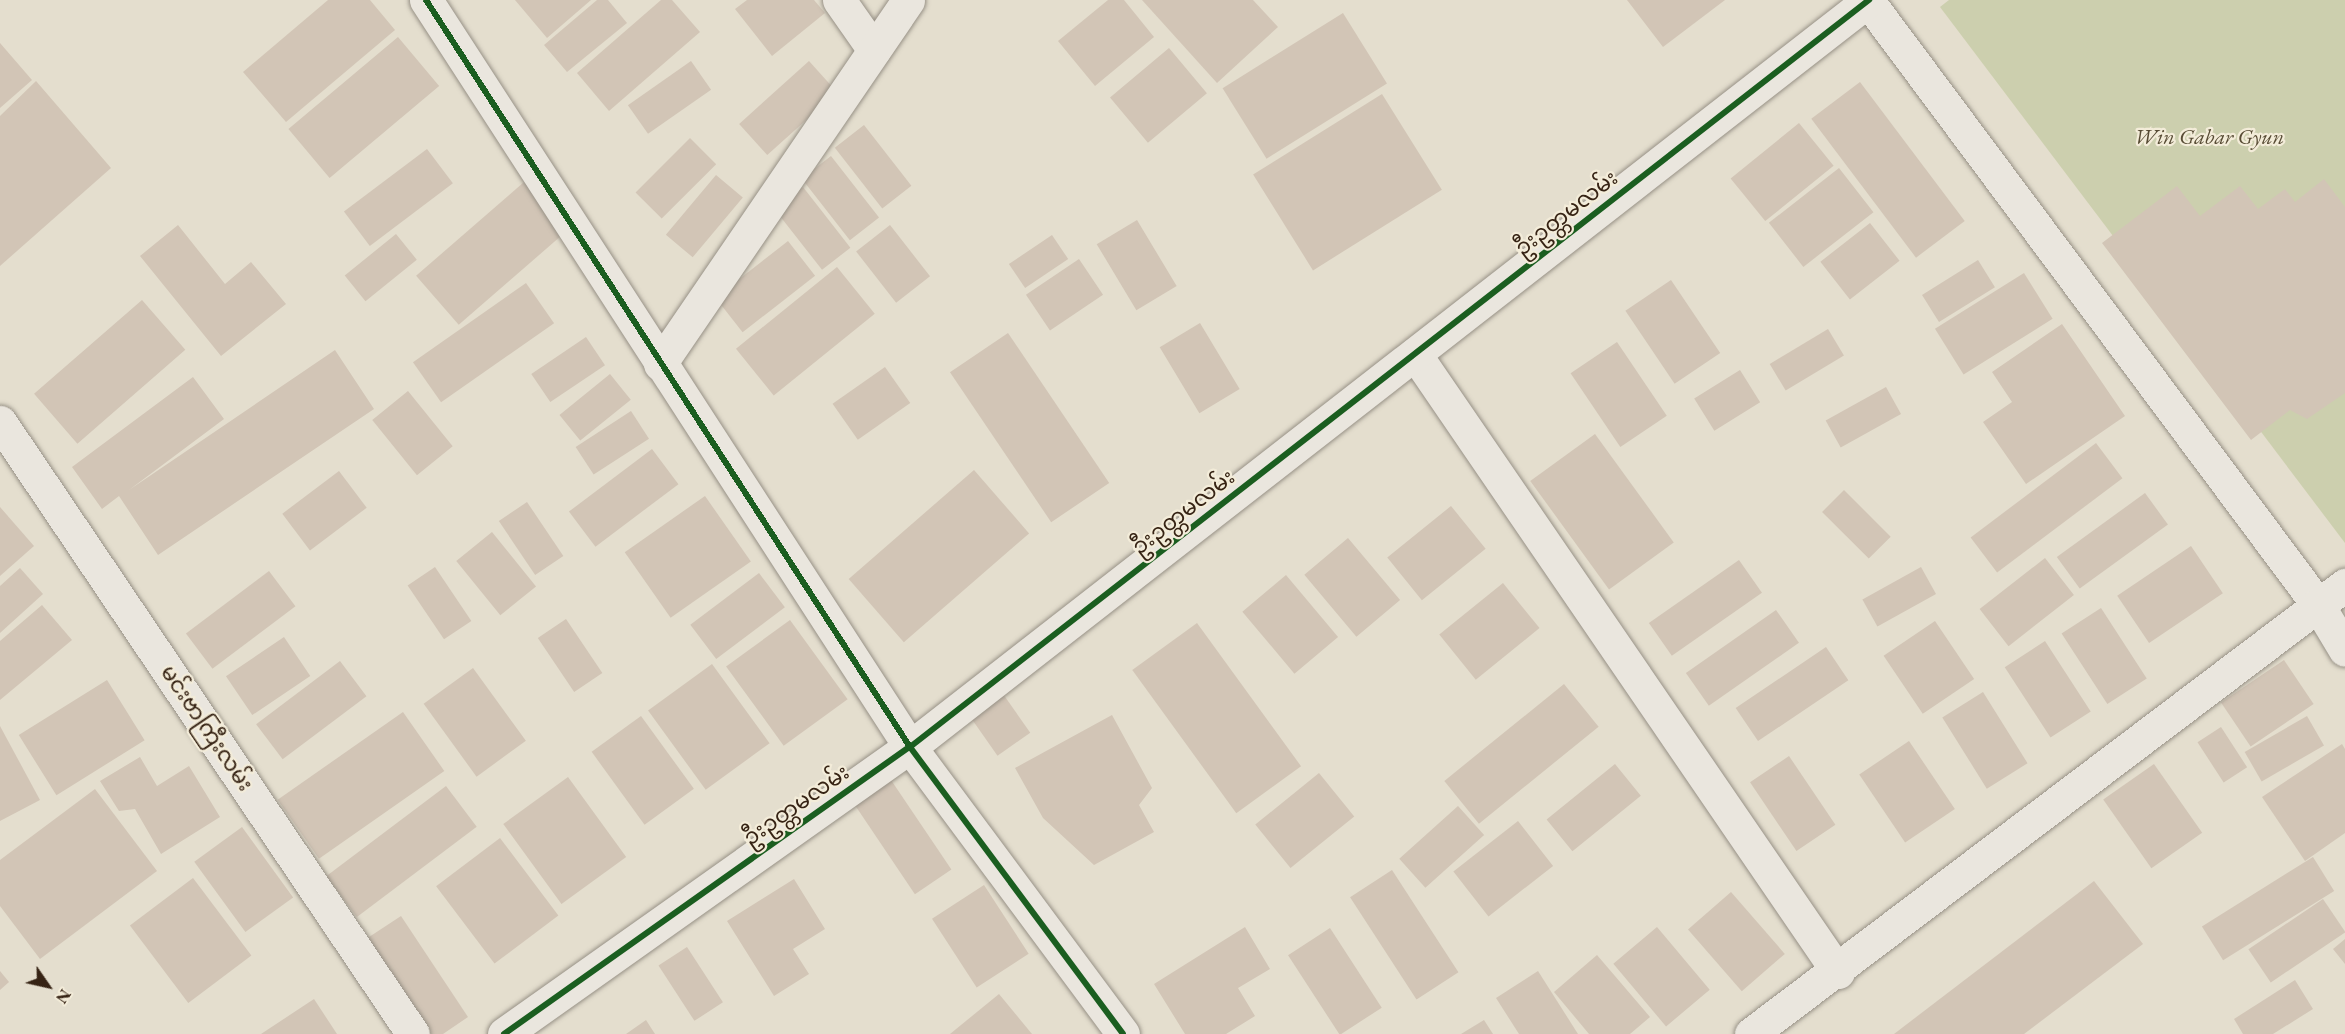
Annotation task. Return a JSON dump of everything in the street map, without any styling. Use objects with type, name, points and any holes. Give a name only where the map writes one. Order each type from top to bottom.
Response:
[{"type":"street","points":[[426,0],[910,747],[1123,1034]]},
{"type":"street","points":[[839,0],[874,50]]},
{"type":"street","points":[[660,364],[908,0]]},
{"type":"street","points":[[1869,1],[2318,605],[2345,650]]},
{"type":"street","name":"ဦးဥတ္တမလမ်း","points":[[504,1034],[910,747],[1869,1]]},
{"type":"street","points":[[1415,354],[1838,972]]},
{"type":"street","name":"မင်းဗာကြီးလမ်း","points":[[0,422],[413,1034]]},
{"type":"street","points":[[1751,1034],[1838,972],[2345,585]]},
{"type":"green space","name":"Win Gabar Gyun","points":[[1949,0],[2345,0],[2345,543],[1940,7]]},
{"type":"building","points":[[328,0],[370,0],[395,30],[286,122],[243,72]]},
{"type":"building","points":[[515,0],[591,0],[547,38]]},
{"type":"building","points":[[597,0],[608,0],[627,23],[567,72],[544,45]]},
{"type":"building","points":[[661,0],[672,0],[700,32],[609,111],[577,73]]},
{"type":"building","points":[[747,0],[814,0],[825,13],[772,56],[735,9]]},
{"type":"building","points":[[1108,0],[1124,0],[1154,37],[1095,86],[1058,41]]},
{"type":"building","points":[[1142,0],[1253,0],[1278,27],[1217,83]]},
{"type":"building","points":[[1627,0],[1725,0],[1663,47]]},
{"type":"building","points":[[1343,13],[1387,83],[1267,159],[1223,88]]},
{"type":"building","points":[[398,37],[439,86],[330,178],[288,129]]},
{"type":"building","points":[[0,43],[32,80],[0,108]]},
{"type":"building","points":[[1169,48],[1207,93],[1148,143],[1110,97]]},
{"type":"building","points":[[691,61],[711,90],[648,134],[628,105]]},
{"type":"building","points":[[809,61],[837,92],[767,155],[739,124]]},
{"type":"building","points":[[36,81],[111,168],[0,266],[0,116]]},
{"type":"building","points":[[1860,82],[1965,221],[1916,258],[1811,119]]},
{"type":"building","points":[[1382,94],[1442,190],[1313,270],[1253,175]]},
{"type":"building","points":[[1799,123],[1834,166],[1765,221],[1731,178]]},
{"type":"building","points":[[864,125],[911,186],[882,208],[835,148]]},
{"type":"building","points":[[690,138],[716,164],[662,219],[636,192]]},
{"type":"building","points":[[427,149],[453,183],[370,246],[344,212]]},
{"type":"building","points":[[831,156],[879,217],[850,240],[802,179]]},
{"type":"building","points":[[1839,168],[1873,212],[1803,267],[1769,223]]},
{"type":"building","points":[[716,175],[743,197],[693,257],[666,235]]},
{"type":"building","points":[[2324,179],[2345,207],[2345,393],[2307,419],[2290,410],[2251,440],[2102,243],[2177,186],[2200,216],[2240,186],[2258,209],[2285,189],[2295,202]]},
{"type":"building","points":[[524,182],[567,231],[459,325],[416,276]]},
{"type":"building","points":[[803,187],[850,248],[822,270],[775,209]]},
{"type":"building","points":[[1137,220],[1177,286],[1136,310],[1097,244]]},
{"type":"building","points":[[1870,223],[1900,261],[1850,300],[1820,262]]},
{"type":"building","points":[[178,225],[225,284],[251,262],[286,304],[221,356],[140,256]]},
{"type":"building","points":[[890,225],[930,276],[896,303],[856,251]]},
{"type":"building","points":[[396,234],[417,260],[365,301],[345,276]]},
{"type":"building","points":[[1052,235],[1068,259],[1025,288],[1009,264]]},
{"type":"building","points":[[788,241],[815,276],[743,332],[716,298]]},
{"type":"building","points":[[1079,259],[1103,295],[1050,330],[1026,295]]},
{"type":"building","points":[[1978,260],[1995,287],[1939,322],[1922,295]]},
{"type":"building","points":[[837,267],[875,314],[774,395],[736,349]]},
{"type":"building","points":[[2024,273],[2053,319],[1964,374],[1935,329]]},
{"type":"building","points":[[1671,280],[1720,353],[1675,384],[1625,311]]},
{"type":"building","points":[[526,283],[554,323],[441,402],[413,362]]},
{"type":"building","points":[[142,300],[185,350],[77,444],[34,394]]},
{"type":"building","points":[[1200,323],[1240,389],[1199,413],[1160,347]]},
{"type":"building","points":[[2062,324],[2125,416],[2026,484],[1983,422],[2012,402],[1992,372]]},
{"type":"building","points":[[1828,329],[1844,356],[1786,391],[1770,364]]},
{"type":"building","points":[[1008,333],[1109,483],[1051,522],[950,372]]},
{"type":"building","points":[[586,337],[605,365],[550,402],[531,374]]},
{"type":"building","points":[[1617,342],[1667,416],[1620,447],[1571,373]]},
{"type":"building","points":[[335,350],[374,409],[158,555],[119,496],[102,509],[72,467],[193,377],[224,419],[129,490]]},
{"type":"building","points":[[885,367],[910,403],[858,440],[833,404]]},
{"type":"building","points":[[1740,370],[1760,402],[1714,431],[1694,399]]},
{"type":"building","points":[[610,374],[631,400],[580,441],[559,415]]},
{"type":"building","points":[[1886,387],[1901,414],[1841,448],[1826,420]]},
{"type":"building","points":[[408,391],[453,446],[417,475],[372,420]]},
{"type":"building","points":[[631,411],[649,439],[594,475],[576,447]]},
{"type":"building","points":[[1595,434],[1674,542],[1609,589],[1530,481]]},
{"type":"building","points":[[2096,443],[2122,478],[1997,573],[1971,537]]},
{"type":"building","points":[[652,449],[678,484],[595,547],[569,512]]},
{"type":"building","points":[[974,470],[1029,533],[904,642],[849,579]]},
{"type":"building","points":[[339,471],[367,508],[310,550],[282,514]]},
{"type":"building","points":[[1844,490],[1891,537],[1869,559],[1822,512]]},
{"type":"building","points":[[2145,493],[2168,525],[2080,589],[2057,557]]},
{"type":"building","points":[[705,496],[751,562],[671,618],[625,552]]},
{"type":"building","points":[[527,502],[563,556],[535,575],[499,521]]},
{"type":"building","points":[[1451,506],[1486,549],[1422,600],[1387,558]]},
{"type":"building","points":[[0,507],[34,546],[0,576]]},
{"type":"building","points":[[492,532],[536,586],[500,615],[456,561]]},
{"type":"building","points":[[1348,538],[1400,600],[1356,637],[1304,575]]},
{"type":"building","points":[[2191,546],[2223,593],[2149,643],[2117,596]]},
{"type":"building","points":[[2045,558],[2074,595],[2009,646],[1980,609]]},
{"type":"building","points":[[1739,560],[1762,593],[1672,656],[1649,623]]},
{"type":"building","points":[[435,567],[471,621],[444,639],[408,585]]},
{"type":"building","points":[[1921,567],[1936,594],[1877,627],[1862,599]]},
{"type":"building","points":[[20,568],[43,594],[0,633],[0,586]]},
{"type":"building","points":[[269,571],[295,606],[212,669],[186,634]]},
{"type":"building","points":[[759,573],[785,607],[716,659],[690,625]]},
{"type":"building","points":[[1286,575],[1338,637],[1294,674],[1242,612]]},
{"type":"building","points":[[1503,583],[1540,628],[1476,680],[1439,635]]},
{"type":"building","points":[[42,605],[72,640],[0,700],[0,641]]},
{"type":"building","points":[[2101,608],[2147,678],[2107,704],[2062,634]]},
{"type":"building","points":[[1776,610],[1799,643],[1709,706],[1686,673]]},
{"type":"building","points":[[566,619],[602,673],[574,692],[538,638]]},
{"type":"building","points":[[790,620],[848,699],[784,746],[726,666]]},
{"type":"building","points":[[1935,621],[1974,679],[1923,714],[1884,656]]},
{"type":"building","points":[[1197,623],[1301,766],[1236,813],[1132,670]]},
{"type":"building","points":[[284,637],[310,676],[252,715],[226,676]]},
{"type":"building","points":[[2045,641],[2091,711],[2050,738],[2005,667]]},
{"type":"building","points":[[1826,647],[1848,680],[1758,741],[1736,708]]},
{"type":"building","points":[[2284,660],[2314,704],[2251,746],[2221,702]]},
{"type":"building","points":[[340,661],[366,696],[283,759],[256,724]]},
{"type":"building","points":[[712,664],[770,743],[706,790],[648,710]]},
{"type":"building","points":[[473,668],[526,741],[477,777],[424,704]]},
{"type":"building","points":[[107,680],[145,740],[56,795],[19,735]]},
{"type":"building","points":[[1564,684],[1599,727],[1479,824],[1444,781]]},
{"type":"building","points":[[1001,691],[1030,733],[997,756],[968,714]]},
{"type":"building","points":[[1983,692],[2028,763],[1987,789],[1942,717]]},
{"type":"building","points":[[403,712],[444,771],[319,859],[278,800]]},
{"type":"building","points":[[1112,715],[1152,788],[1139,805],[1154,832],[1094,865],[1043,818],[1015,768]]},
{"type":"building","points":[[641,716],[694,789],[645,825],[592,752]]},
{"type":"building","points":[[2307,716],[2324,745],[2262,781],[2245,752]]},
{"type":"building","points":[[0,726],[40,800],[0,821]]},
{"type":"building","points":[[2221,727],[2247,767],[2224,783],[2198,742]]},
{"type":"building","points":[[1909,741],[1955,809],[1905,843],[1859,775]]},
{"type":"building","points":[[2342,744],[2345,749],[2345,833],[2305,861],[2262,797]]},
{"type":"building","points":[[1789,756],[1835,825],[1796,851],[1750,782]]},
{"type":"building","points":[[140,757],[157,786],[189,766],[220,817],[161,854],[135,809],[119,811],[100,781]]},
{"type":"building","points":[[1615,764],[1641,796],[1572,851],[1547,819]]},
{"type":"building","points":[[2154,764],[2202,833],[2151,868],[2103,800]]},
{"type":"building","points":[[1319,773],[1354,817],[1291,868],[1255,825]]},
{"type":"building","points":[[568,777],[626,857],[561,904],[503,824]]},
{"type":"building","points":[[891,780],[951,870],[915,894],[855,805]]},
{"type":"building","points":[[446,786],[477,827],[357,917],[326,876]]},
{"type":"building","points":[[95,789],[157,871],[40,959],[0,906],[0,860]]},
{"type":"building","points":[[1458,806],[1484,835],[1425,888],[1399,859]]},
{"type":"building","points":[[1518,821],[1553,866],[1488,916],[1453,871]]},
{"type":"building","points":[[242,827],[293,897],[245,932],[194,862]]},
{"type":"building","points":[[500,838],[558,915],[494,964],[436,886]]},
{"type":"building","points":[[2313,857],[2334,891],[2223,960],[2202,926]]},
{"type":"building","points":[[1392,870],[1458,972],[1417,1000],[1350,897]]},
{"type":"building","points":[[193,878],[251,955],[188,1003],[130,926]]},
{"type":"building","points":[[794,879],[825,929],[793,949],[809,974],[774,996],[727,921]]},
{"type":"building","points":[[2094,881],[2143,944],[2024,1034],[1894,1034]]},
{"type":"building","points":[[984,885],[1029,954],[977,988],[932,919]]},
{"type":"building","points":[[1731,892],[1785,954],[1742,991],[1688,929]]},
{"type":"building","points":[[2323,899],[2345,932],[2271,982],[2248,949]]},
{"type":"building","points":[[401,916],[468,1017],[443,1034],[430,1034],[366,939]]},
{"type":"building","points":[[1245,927],[1270,969],[1238,988],[1255,1016],[1226,1034],[1185,1034],[1154,984]]},
{"type":"building","points":[[1657,927],[1710,990],[1666,1026],[1613,964]]},
{"type":"building","points":[[1330,928],[1382,1008],[1339,1034],[1288,955]]},
{"type":"building","points":[[2345,939],[2345,964],[2333,949]]},
{"type":"building","points":[[687,947],[723,1002],[694,1021],[658,966]]},
{"type":"building","points":[[1597,955],[1650,1017],[1630,1034],[1589,1034],[1554,992]]},
{"type":"building","points":[[0,971],[9,982],[0,990]]},
{"type":"building","points":[[1538,971],[1578,1034],[1519,1034],[1496,998]]},
{"type":"building","points":[[2295,980],[2313,1009],[2273,1034],[2243,1034],[2234,1019]]},
{"type":"building","points":[[999,994],[1032,1034],[950,1034]]},
{"type":"building","points":[[314,999],[337,1034],[261,1034]]},
{"type":"building","points":[[646,1020],[655,1034],[626,1034]]},
{"type":"building","points":[[1484,1020],[1493,1034],[1461,1034]]},
{"type":"cycle path","points":[[426,0],[910,747],[1123,1034]]},
{"type":"cycle path","points":[[504,1034],[910,747],[1869,0]]}]
